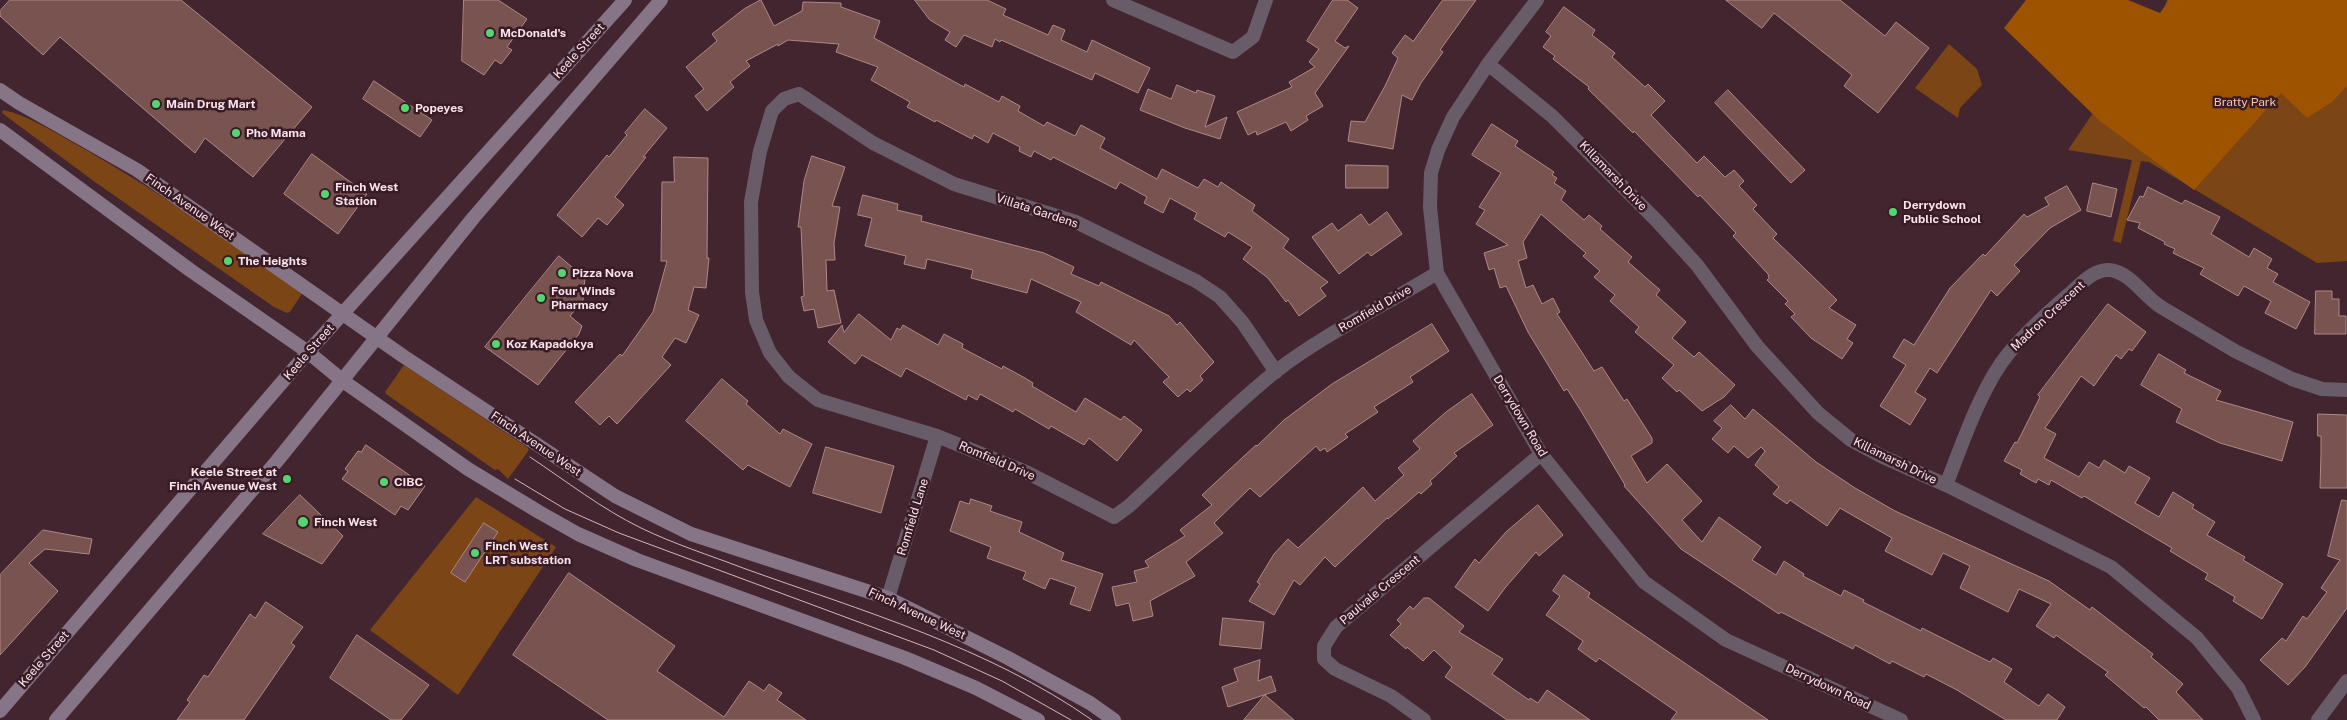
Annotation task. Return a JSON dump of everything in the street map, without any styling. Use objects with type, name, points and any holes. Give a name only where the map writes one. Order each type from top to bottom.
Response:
[{"type":"main road","name":"Keele Street","points":[[0,711],[308,352],[625,0]]},
{"type":"main road","points":[[56,720],[343,381],[474,217],[661,0]]},
{"type":"main road","name":"Finch Avenue West","points":[[0,90],[19,103],[137,170],[378,338],[511,425],[580,474],[646,513],[690,534],[888,598],[1008,658],[1090,703],[1114,720]]},
{"type":"main road","points":[[0,130],[190,270],[308,352],[343,381],[468,470],[578,534],[696,583],[905,658],[976,688],[1038,720]]},
{"type":"street","points":[[1113,0],[1233,52],[1254,37],[1266,0]]},
{"type":"street","name":"Derrydown Road","points":[[1537,0],[1488,64],[1453,117],[1430,173],[1430,220],[1437,273],[1541,454],[1644,582],[1726,640],[1900,720]]},
{"type":"street","name":"Killamarsh Drive","points":[[1488,64],[1552,116],[1657,221],[1697,265],[1757,346],[1818,413],[1850,440],[1883,458],[1946,485],[2111,567],[2197,638],[2238,688],[2254,720]]},
{"type":"street","name":"Romfield Drive","points":[[799,94],[784,99],[772,112],[760,151],[751,202],[752,292],[760,328],[770,353],[784,371],[818,400],[937,436],[1026,472],[1114,516],[1129,506],[1276,372],[1349,323],[1389,303],[1437,273]]},
{"type":"street","name":"Villata Gardens","points":[[799,94],[873,143],[954,184],[1076,222],[1196,281],[1220,297],[1243,323],[1276,372]]},
{"type":"street","name":"Madron Crescent","points":[[1946,485],[1983,396],[2006,355],[2091,275],[2107,270],[2128,276],[2147,298],[2160,307],[2246,356],[2292,379],[2322,389],[2347,390]]},
{"type":"street","name":"Romfield Lane","points":[[888,598],[937,436]]},
{"type":"street","name":"Paulvale Crescent","points":[[1424,720],[1390,696],[1336,670],[1324,659],[1324,646],[1336,627],[1541,454]]},
{"type":"street","points":[[2318,720],[2347,680]]},
{"type":"green space","name":"Bratty Park","points":[[2026,0],[2128,0],[2160,13],[2169,0],[2347,0],[2347,86],[2332,102],[2307,118],[2281,93],[2194,190],[2101,122],[2004,28]]},
{"type":"green space","name":"Bratty Park","points":[[2167,0],[2347,0],[2347,261],[2317,263],[2149,162],[2141,161],[2121,243],[2113,241],[2132,160],[2068,150],[2138,46],[2156,30]]},
{"type":"green space","points":[[1949,44],[1977,69],[1982,85],[1960,108],[1958,118],[1915,88]]},
{"type":"green space","points":[[3,110],[45,127],[114,166],[303,292],[290,312],[287,313],[274,307],[95,182],[2,113]]},
{"type":"green space","points":[[404,365],[527,447],[529,450],[508,479],[498,469],[495,470],[386,394],[385,392]]},
{"type":"green space","points":[[476,497],[556,547],[458,695],[370,630]]},
{"type":"building","points":[[10,0],[181,0],[312,107],[253,177],[205,138],[195,153],[60,37],[43,55],[0,16],[0,11]]},
{"type":"building","name":"McDonald's","points":[[464,0],[498,0],[527,19],[507,47],[512,50],[501,64],[495,60],[484,75],[462,61]]},
{"type":"building","points":[[761,0],[774,26],[802,11],[803,2],[841,3],[841,7],[880,21],[874,38],[964,87],[965,84],[999,102],[1002,96],[1020,106],[1018,111],[1044,126],[1047,122],[1075,136],[1081,125],[1105,138],[1100,148],[1157,179],[1162,169],[1198,188],[1204,179],[1218,187],[1221,182],[1255,205],[1252,211],[1289,239],[1283,248],[1328,282],[1320,288],[1326,296],[1299,316],[1288,300],[1286,302],[1268,278],[1243,259],[1252,247],[1228,232],[1225,237],[1194,219],[1197,213],[1170,198],[1163,213],[1144,203],[1147,197],[1120,182],[1116,189],[1053,157],[1051,160],[1034,151],[1031,157],[1019,151],[1020,147],[993,133],[988,143],[974,135],[972,139],[936,120],[935,122],[907,107],[910,102],[871,80],[878,67],[836,52],[839,44],[788,40],[778,46],[778,44],[746,61],[750,66],[730,82],[734,87],[707,111],[695,96],[704,89],[686,67],[717,41],[712,34],[744,9]]},
{"type":"building","points":[[915,0],[987,0],[1006,9],[1003,15],[1048,35],[1053,25],[1065,30],[1061,40],[1087,52],[1092,40],[1150,68],[1138,93],[1095,73],[1092,80],[1001,40],[1000,42],[995,39],[992,47],[964,35],[956,47],[945,40],[950,32],[930,20]]},
{"type":"building","points":[[1333,0],[1347,0],[1358,8],[1335,41],[1345,48],[1349,46],[1315,93],[1323,106],[1306,116],[1308,120],[1291,131],[1286,122],[1257,135],[1256,131],[1248,135],[1237,112],[1292,87],[1289,82],[1315,67],[1309,62],[1319,49],[1307,41]]},
{"type":"building","points":[[1443,0],[1476,0],[1440,50],[1443,52],[1421,83],[1412,100],[1402,95],[1393,149],[1348,141],[1351,121],[1365,122],[1385,86],[1398,58],[1392,53],[1405,35],[1413,41]]},
{"type":"building","points":[[1726,0],[1840,0],[1885,36],[1896,22],[1929,48],[1878,113],[1844,86],[1852,75],[1774,13],[1762,28]]},
{"type":"building","points":[[1564,7],[1595,30],[1592,35],[1615,53],[1612,57],[1645,87],[1648,84],[1665,101],[1651,115],[1697,163],[1704,156],[1725,177],[1734,170],[1744,181],[1739,186],[1757,205],[1753,209],[1777,234],[1773,238],[1837,300],[1829,308],[1856,325],[1847,339],[1853,343],[1842,359],[1811,338],[1791,317],[1795,314],[1785,304],[1788,301],[1767,280],[1769,278],[1768,274],[1733,236],[1736,233],[1700,195],[1698,197],[1634,131],[1633,133],[1588,89],[1589,87],[1553,59],[1555,56],[1543,47],[1551,36],[1546,32]]},
{"type":"building","points":[[374,81],[432,120],[420,137],[363,99]]},
{"type":"building","points":[[1177,85],[1196,93],[1197,90],[1215,96],[1205,127],[1227,117],[1220,139],[1185,128],[1140,110],[1148,89],[1171,99]]},
{"type":"building","points":[[1728,90],[1805,170],[1791,183],[1715,103]]},
{"type":"building","points":[[645,109],[667,128],[643,157],[646,157],[615,197],[624,205],[607,225],[598,218],[582,237],[557,215],[607,155],[609,157],[627,135],[625,133]]},
{"type":"building","points":[[1492,124],[1518,141],[1515,146],[1554,172],[1552,175],[1557,178],[1554,183],[1566,191],[1561,200],[1584,220],[1589,215],[1602,226],[1600,229],[1632,257],[1628,262],[1660,290],[1656,295],[1686,322],[1672,338],[1694,357],[1699,352],[1735,385],[1724,397],[1702,411],[1679,390],[1677,392],[1662,378],[1674,365],[1635,332],[1639,327],[1610,301],[1615,295],[1594,277],[1600,271],[1583,256],[1586,253],[1541,214],[1523,242],[1527,258],[1518,261],[1526,288],[1533,285],[1542,304],[1553,298],[1560,312],[1557,314],[1594,371],[1602,367],[1624,401],[1627,399],[1652,438],[1652,443],[1631,456],[1647,483],[1667,464],[1702,501],[1682,520],[1702,542],[1719,517],[1761,547],[1752,560],[1776,575],[1784,561],[1804,574],[1803,576],[1841,596],[1844,590],[1864,600],[1863,602],[1921,631],[1922,628],[1990,662],[1993,658],[2012,669],[2004,682],[2039,706],[2048,694],[2065,707],[2057,720],[2006,720],[1957,690],[1926,674],[1924,677],[1892,661],[1890,664],[1855,645],[1853,649],[1781,612],[1779,614],[1681,549],[1624,486],[1581,411],[1567,389],[1564,391],[1528,332],[1506,286],[1500,288],[1494,268],[1489,270],[1484,253],[1508,245],[1476,224],[1485,210],[1479,207],[1501,173],[1472,155]]},
{"type":"building","name":"Finch West Station","points":[[312,154],[367,194],[338,234],[284,194]]},
{"type":"building","points":[[812,156],[845,167],[832,206],[840,207],[834,243],[835,260],[826,260],[827,291],[834,290],[841,323],[818,328],[814,309],[804,311],[801,297],[804,296],[801,227],[798,227],[804,181]]},
{"type":"building","points":[[674,157],[708,158],[707,258],[709,258],[706,288],[694,287],[688,310],[699,315],[686,343],[675,338],[662,357],[671,365],[617,424],[609,416],[600,425],[575,402],[620,354],[622,356],[653,312],[667,261],[661,261],[662,182],[674,182]]},
{"type":"building","points":[[1346,165],[1388,166],[1388,188],[1346,188]]},
{"type":"building","points":[[2093,183],[2117,189],[2111,217],[2087,211]]},
{"type":"building","points":[[2067,186],[2081,210],[2050,228],[2014,265],[2020,271],[1997,296],[1991,290],[1937,373],[1930,368],[1915,392],[1926,399],[1910,425],[1880,406],[1906,365],[1893,357],[1904,339],[1914,345],[1950,288],[1983,254],[1985,256],[2024,214],[2027,217],[2049,205],[2045,198]]},
{"type":"building","points":[[2148,187],[2182,204],[2185,200],[2220,217],[2211,234],[2249,257],[2254,248],[2272,259],[2267,268],[2278,274],[2273,282],[2310,302],[2296,329],[2265,313],[2271,301],[2244,286],[2238,296],[2200,274],[2204,268],[2173,253],[2175,249],[2138,228],[2140,223],[2127,220],[2140,196],[2143,197]]},
{"type":"building","points":[[863,195],[898,204],[897,210],[922,216],[921,221],[1044,253],[1074,267],[1071,274],[1099,286],[1101,282],[1169,316],[1177,325],[1180,322],[1214,362],[1200,376],[1203,380],[1190,392],[1187,389],[1178,397],[1163,382],[1169,377],[1134,340],[1131,345],[1076,312],[1081,302],[1031,279],[1027,293],[971,278],[973,270],[927,259],[925,269],[904,264],[906,256],[865,246],[872,218],[858,215]]},
{"type":"building","points":[[1387,212],[1402,234],[1371,256],[1368,252],[1339,274],[1312,237],[1332,223],[1338,231],[1361,214],[1369,225]]},
{"type":"building","points":[[559,256],[585,278],[583,300],[570,316],[582,326],[579,334],[538,385],[485,347]]},
{"type":"building","points":[[2316,291],[2332,291],[2332,299],[2339,299],[2339,316],[2346,316],[2346,334],[2315,334]]},
{"type":"building","points":[[2108,304],[2146,332],[2132,351],[2129,349],[2121,359],[2116,355],[2094,386],[2081,376],[2045,428],[2056,434],[2044,458],[2079,477],[2089,462],[2099,468],[2104,460],[2125,473],[2129,466],[2150,478],[2135,503],[2159,517],[2173,492],[2194,505],[2192,508],[2215,522],[2207,535],[2245,557],[2243,560],[2283,584],[2262,619],[2233,601],[2235,597],[2205,579],[2208,574],[2170,551],[2172,548],[2084,496],[2082,498],[2051,480],[2049,485],[2038,479],[2036,483],[2020,474],[2022,470],[2004,461],[2015,442],[2017,443],[2040,397],[2038,395]]},
{"type":"building","points":[[859,314],[891,340],[897,328],[900,330],[903,325],[938,345],[944,334],[963,344],[962,348],[1002,369],[1003,366],[1025,378],[1033,383],[1032,386],[1076,412],[1085,398],[1121,420],[1124,416],[1142,430],[1117,461],[1089,438],[1084,445],[1051,426],[1049,429],[1015,409],[1013,412],[980,394],[977,400],[968,395],[966,400],[906,368],[901,377],[862,355],[855,364],[828,342],[842,325],[844,332]]},
{"type":"building","points":[[1432,324],[1449,351],[1410,377],[1413,382],[1374,407],[1378,412],[1345,434],[1348,437],[1327,452],[1325,448],[1320,451],[1316,446],[1260,497],[1250,488],[1214,523],[1223,533],[1186,562],[1195,576],[1150,601],[1153,616],[1133,621],[1129,603],[1116,606],[1112,587],[1137,582],[1134,571],[1149,567],[1145,561],[1185,536],[1180,530],[1212,505],[1202,495],[1284,420],[1332,384]]},
{"type":"building","points":[[2159,354],[2186,370],[2184,373],[2221,391],[2216,400],[2293,422],[2282,461],[2220,443],[2176,422],[2182,409],[2141,385]]},
{"type":"building","points":[[722,379],[748,401],[746,404],[780,434],[783,429],[812,444],[790,487],[748,465],[743,470],[686,421]]},
{"type":"building","points":[[1472,394],[1493,425],[1454,453],[1457,456],[1430,481],[1432,484],[1387,518],[1335,567],[1325,557],[1300,585],[1294,580],[1274,615],[1249,601],[1260,584],[1257,582],[1274,554],[1288,539],[1298,548],[1363,487],[1375,501],[1404,475],[1398,468],[1420,449],[1413,441],[1446,412]]},
{"type":"building","points":[[1731,405],[1745,419],[1753,409],[1816,462],[1855,488],[1895,511],[2049,581],[2090,610],[2092,607],[2153,654],[2151,657],[2183,684],[2176,692],[2203,720],[2159,720],[2146,707],[2144,708],[2105,675],[2108,672],[2056,635],[2054,638],[2036,626],[2051,604],[2019,589],[2008,612],[1960,588],[1970,566],[1943,553],[1932,575],[1885,551],[1892,538],[1840,508],[1827,526],[1790,500],[1787,504],[1773,494],[1779,487],[1755,465],[1765,451],[1761,447],[1748,458],[1734,446],[1728,453],[1712,439],[1722,428],[1714,421]]},
{"type":"building","points":[[2318,414],[2347,415],[2347,488],[2320,488],[2321,436],[2318,436]]},
{"type":"building","name":"CIBC","points":[[366,445],[425,486],[408,510],[401,506],[395,515],[342,479],[348,471],[345,469],[358,451],[361,452]]},
{"type":"building","points":[[826,447],[894,466],[881,513],[813,493]]},
{"type":"building","points":[[300,495],[343,536],[322,564],[263,534]]},
{"type":"building","points":[[971,499],[992,506],[990,511],[1022,522],[1019,532],[1064,553],[1061,560],[1103,574],[1090,611],[1070,604],[1076,587],[1050,578],[1045,589],[1023,579],[1026,572],[987,558],[991,547],[950,531],[960,501],[969,504]]},
{"type":"building","points":[[2342,500],[2347,501],[2347,608],[2305,667],[2288,685],[2260,660],[2282,638],[2286,641],[2303,616],[2307,619],[2327,592],[2321,588],[2340,560],[2328,556]]},
{"type":"building","points":[[1538,505],[1563,535],[1539,556],[1536,552],[1488,611],[1455,587],[1475,559],[1479,563],[1506,532]]},
{"type":"building","name":"Finch West LRT substation","points":[[484,523],[498,532],[465,582],[451,573]]},
{"type":"building","points":[[43,530],[92,539],[89,554],[45,549],[29,563],[58,591],[0,655],[0,575]]},
{"type":"building","points":[[569,573],[675,646],[657,671],[724,717],[749,681],[764,691],[769,684],[782,693],[777,700],[806,720],[608,720],[513,655]]},
{"type":"building","points":[[1564,575],[1590,593],[1588,597],[1768,720],[1671,720],[1677,712],[1599,658],[1596,662],[1578,649],[1583,641],[1546,615],[1560,596],[1553,591]]},
{"type":"building","points":[[1424,598],[1429,598],[1464,626],[1459,632],[1503,659],[1492,674],[1529,700],[1530,698],[1538,703],[1547,690],[1590,720],[1507,720],[1445,677],[1452,667],[1434,650],[1423,661],[1407,647],[1406,649],[1390,635],[1401,624],[1397,620],[1410,606],[1413,609]]},
{"type":"building","points":[[266,602],[303,627],[291,643],[295,646],[244,720],[177,720],[190,702],[187,700],[204,675],[208,677],[250,614],[255,618]]},
{"type":"building","points":[[1223,618],[1264,622],[1261,649],[1220,645]]},
{"type":"building","points":[[357,635],[429,685],[401,720],[391,720],[330,678]]},
{"type":"building","points":[[1260,660],[1258,681],[1271,676],[1276,691],[1228,707],[1222,687],[1238,681],[1234,669]]},
{"type":"building","points":[[1265,695],[1294,720],[1244,720]]},
{"type":"tram line","points":[[530,457],[598,504],[641,528],[692,549],[878,616],[967,651],[1052,694],[1092,720]]},
{"type":"tram line","points":[[515,479],[565,509],[619,533],[934,650],[1002,681],[1071,720]]},
{"type":"place","name":"McDonald's","points":[[490,33]]},
{"type":"place","name":"Main Drug Mart","points":[[156,104]]},
{"type":"place","name":"Popeyes","points":[[405,108]]},
{"type":"place","name":"Pho Mama","points":[[236,133]]},
{"type":"place","name":"Finch West Station","points":[[325,194]]},
{"type":"place","name":"Derrydown Public School","points":[[1893,212]]},
{"type":"place","name":"The Heights","points":[[228,261]]},
{"type":"place","name":"Pizza Nova","points":[[562,273]]},
{"type":"place","name":"Four Winds Pharmacy","points":[[541,298]]},
{"type":"place","name":"Koz Kapadokya","points":[[496,344]]},
{"type":"place","name":"Keele Street at Finch Avenue West","points":[[287,479]]},
{"type":"place","name":"CIBC","points":[[384,482]]},
{"type":"place","name":"Finch West","points":[[303,522]]},
{"type":"place","name":"Finch West LRT substation","points":[[475,553]]}]
